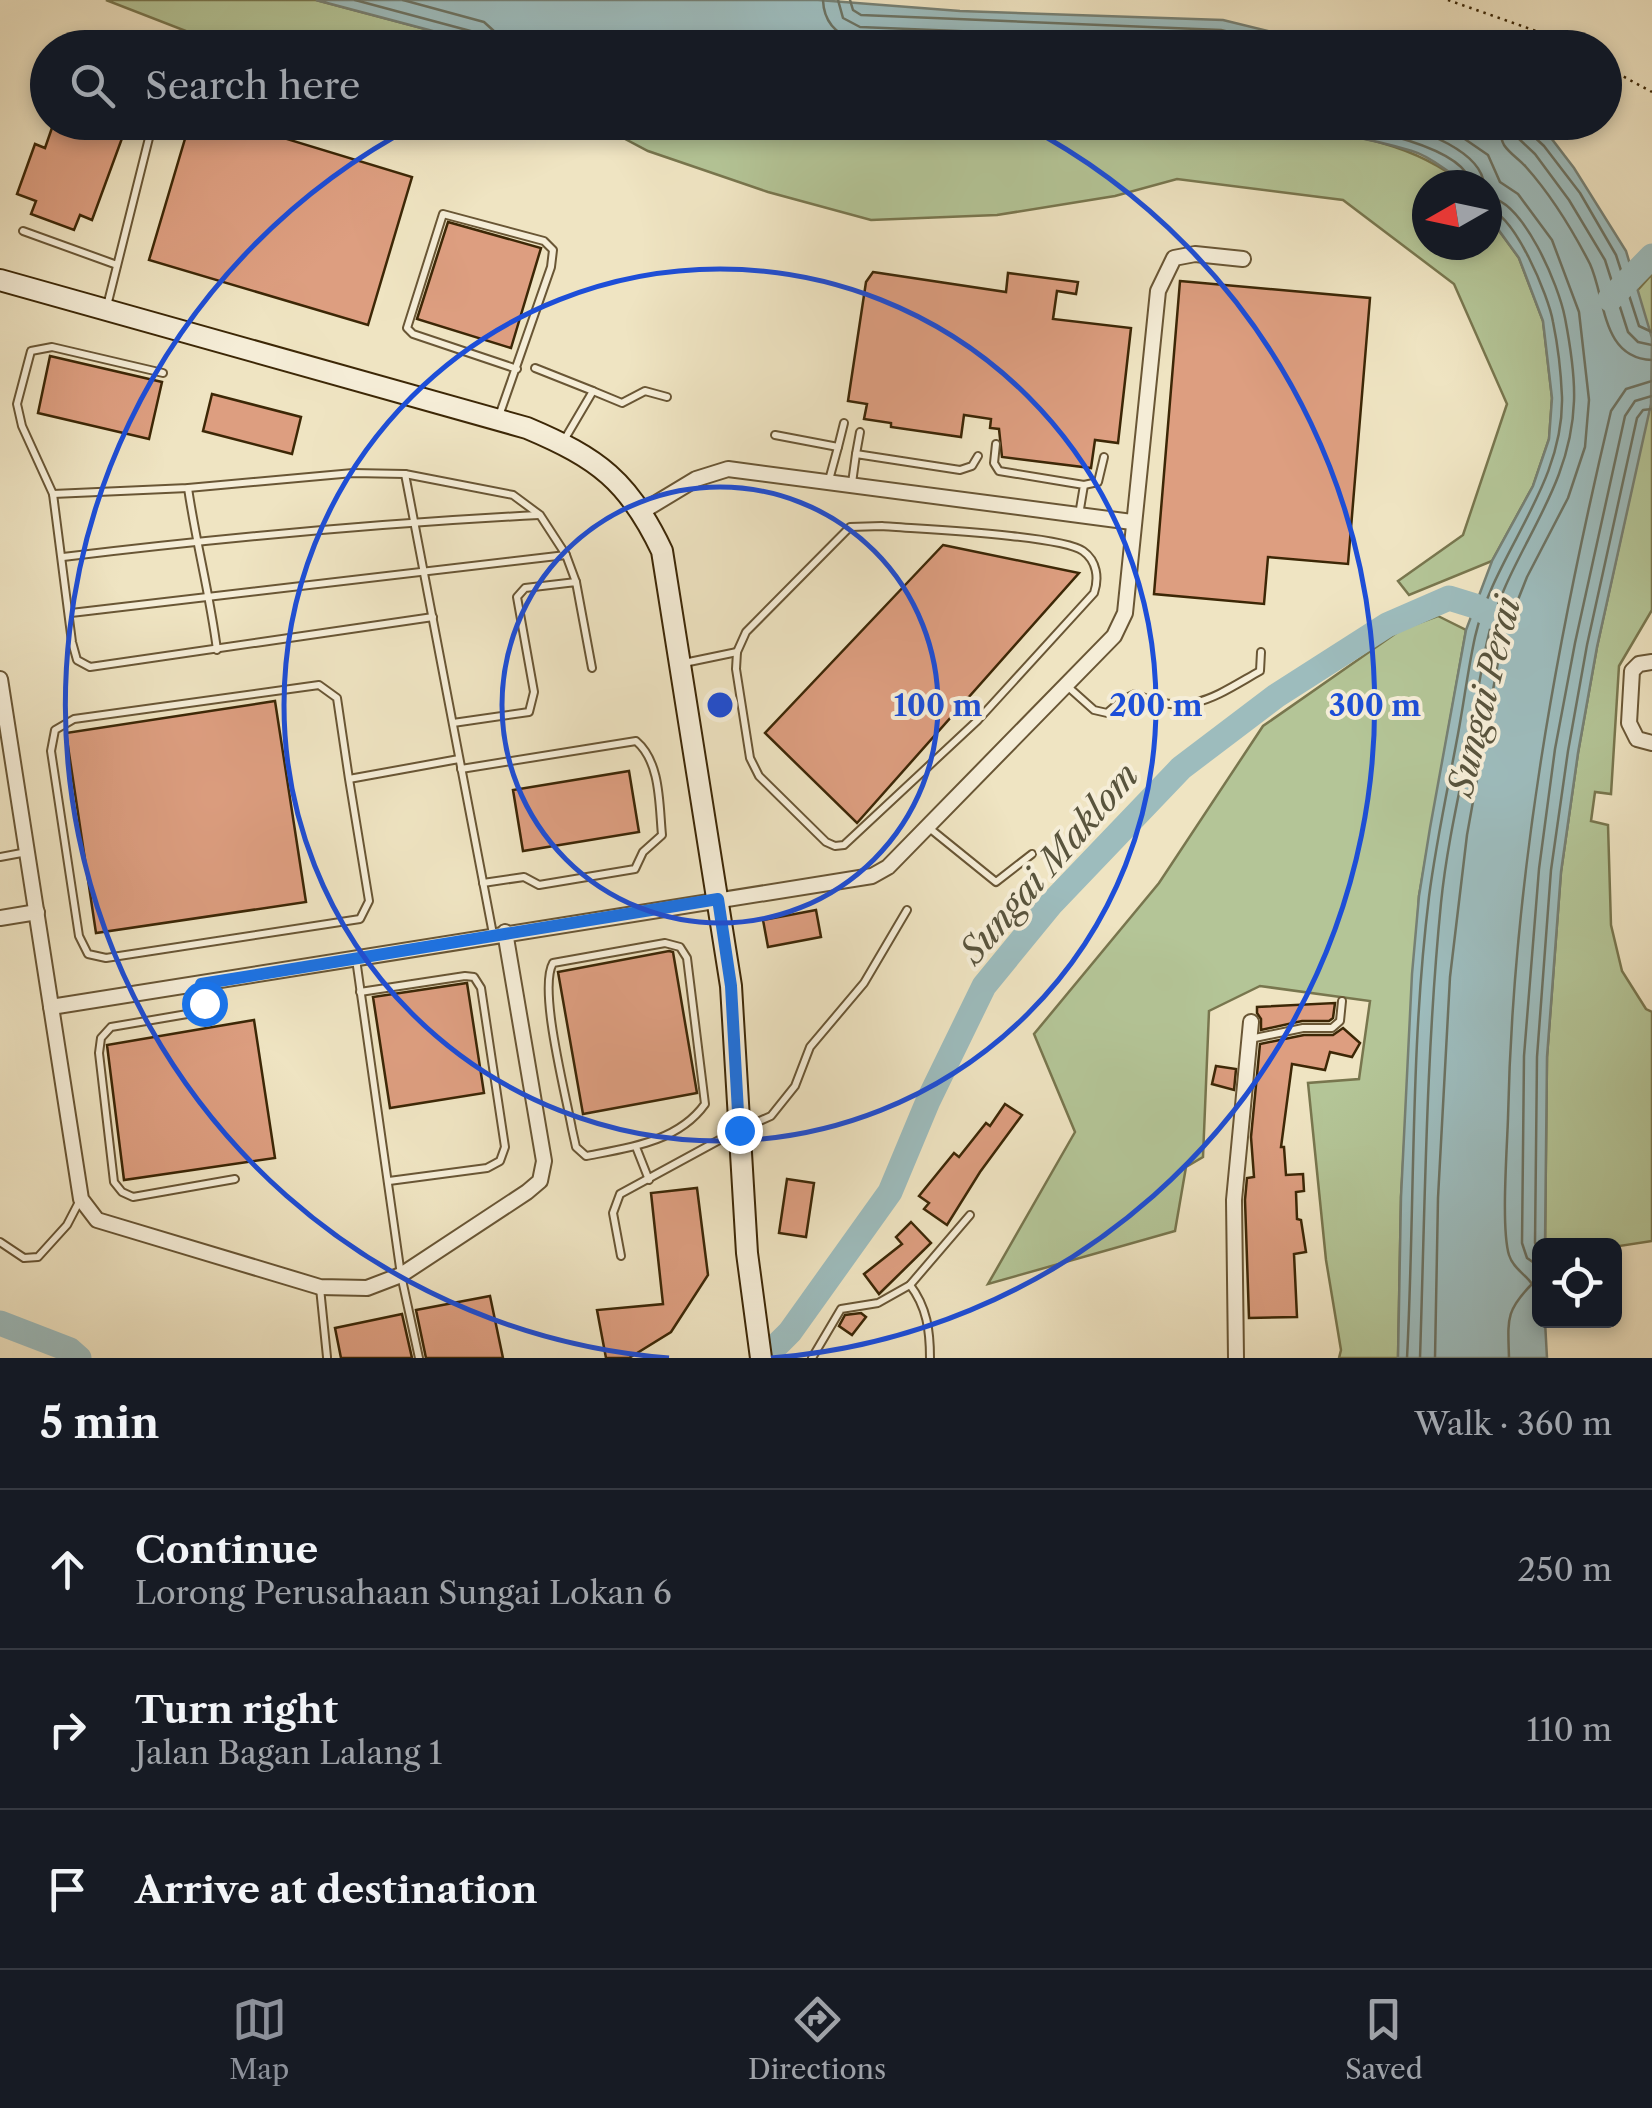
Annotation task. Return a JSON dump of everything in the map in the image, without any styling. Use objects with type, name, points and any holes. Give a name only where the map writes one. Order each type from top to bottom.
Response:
[{"type":"main road","points":[[0,280],[498,418],[562,443],[617,480],[643,511],[662,552],[731,986],[746,1253],[760,1358]]},
{"type":"street","points":[[51,1007],[872,876],[888,866],[1114,636],[1125,613],[1152,330],[1166,267],[1184,254],[1243,259]]},
{"type":"street","points":[[643,511],[713,471],[728,469],[1132,522]]},
{"type":"street","points":[[1652,662],[1639,664],[1632,671],[1629,723],[1637,739],[1652,742]]},
{"type":"street","points":[[0,679],[81,1198],[97,1220],[320,1287],[366,1288],[401,1275],[540,1181],[544,1161],[499,934]]},
{"type":"street","points":[[0,918],[37,912]]},
{"type":"street","points":[[1236,1358],[1234,1200],[1251,1022]]},
{"type":"lane","points":[[106,312],[149,140]]},
{"type":"lane","points":[[498,418],[516,369],[551,267],[553,250],[544,241],[443,214],[407,328],[413,334],[516,369]]},
{"type":"lane","points":[[23,231],[117,265]]},
{"type":"lane","points":[[163,373],[52,347],[31,351],[17,404],[22,426],[53,494],[72,642],[78,660],[90,667],[433,617]]},
{"type":"lane","points":[[535,368],[622,403],[645,391],[667,397]]},
{"type":"lane","points":[[562,443],[593,392]]},
{"type":"lane","points":[[828,481],[844,423]]},
{"type":"lane","points":[[852,484],[860,432]]},
{"type":"lane","points":[[776,435],[838,448]]},
{"type":"lane","points":[[996,444],[994,463],[999,471],[1084,484],[1098,482],[1104,457]]},
{"type":"lane","points":[[856,454],[960,470],[972,466],[978,456]]},
{"type":"lane","points":[[53,494],[188,488],[353,473],[406,474],[513,495],[540,515],[566,554],[576,582],[592,668]]},
{"type":"lane","points":[[406,474],[483,883],[499,934]]},
{"type":"lane","points":[[1079,516],[1084,484]]},
{"type":"lane","points":[[188,488],[217,650]]},
{"type":"lane","points":[[62,558],[414,522],[540,515]]},
{"type":"lane","points":[[850,526],[1046,541],[1082,550],[1094,564],[1098,582],[1094,593],[978,720],[844,845],[826,842],[758,776],[746,736],[737,652],[746,632],[850,526]]},
{"type":"lane","points":[[70,613],[566,554]]},
{"type":"lane","points":[[453,723],[528,712],[534,692],[517,597],[525,588],[576,582]]},
{"type":"lane","points":[[682,663],[737,652]]},
{"type":"lane","points":[[1065,684],[1094,710],[1107,713],[1135,694],[1155,702],[1199,704],[1260,670],[1261,652]]},
{"type":"lane","points":[[319,685],[336,698],[350,779],[370,901],[360,918],[106,958],[88,954],[79,936],[51,751],[55,730],[74,719],[319,685]]},
{"type":"lane","points":[[461,769],[636,741],[646,750],[654,771],[662,836],[643,852],[635,869],[539,885],[524,877],[483,883]]},
{"type":"lane","points":[[350,779],[460,759]]},
{"type":"lane","points":[[927,826],[996,882],[1032,854]]},
{"type":"lane","points":[[0,857],[28,852]]},
{"type":"lane","points":[[621,1256],[613,1213],[620,1194],[770,1116],[795,1086],[810,1047],[864,984],[907,910]]},
{"type":"lane","points":[[665,943],[680,947],[687,958],[706,1096],[700,1111],[682,1128],[636,1147],[586,1156],[576,1147],[546,982],[553,962],[665,943]]},
{"type":"lane","points":[[356,958],[401,1275],[419,1358]]},
{"type":"lane","points":[[360,992],[465,976],[474,977],[481,988],[505,1146],[500,1161],[488,1168],[389,1181]]},
{"type":"lane","points":[[201,984],[204,1003],[199,1012],[111,1027],[101,1038],[98,1053],[114,1182],[133,1197],[235,1179]]},
{"type":"lane","points":[[1249,1039],[1303,1028],[1332,1028],[1340,1022],[1342,1001]]},
{"type":"lane","points":[[636,1147],[648,1180]]},
{"type":"lane","points":[[0,1242],[24,1258],[38,1257],[67,1226],[81,1198]]},
{"type":"lane","points":[[812,1358],[841,1308],[878,1303],[910,1285],[970,1215]]},
{"type":"lane","points":[[910,1285],[922,1300],[930,1358]]},
{"type":"lane","points":[[320,1287],[327,1357]]},
{"type":"path","points":[[1448,0],[1533,30]]},
{"type":"path","points":[[1622,76],[1652,92]]},
{"type":"green space","points":[[106,0],[316,0],[429,30],[183,30]]},
{"type":"green space","points":[[627,140],[1372,140],[1445,170],[1412,170],[1412,252],[1343,200],[1177,179],[1115,196],[997,215],[871,220],[768,192],[648,151]]},
{"type":"green space","points":[[1502,235],[1519,258],[1543,321],[1552,398],[1549,439],[1533,486],[1492,561],[1409,595],[1398,581],[1463,535],[1507,404],[1454,284],[1422,260],[1502,260]]},
{"type":"green space","points":[[1652,274],[1652,338],[1636,292]]},
{"type":"green space","points":[[1652,395],[1652,610],[1619,666],[1611,794],[1595,792],[1591,821],[1608,825],[1611,925],[1622,971],[1646,1009],[1652,1012],[1652,1241],[1622,1246],[1622,1238],[1545,1238],[1547,1057],[1561,872],[1597,647]]},
{"type":"green space","points":[[1438,616],[1466,630],[1419,896],[1401,1197],[1398,1358],[1339,1358],[1308,1083],[1359,1079],[1370,1001],[1260,986],[1209,1011],[1203,1157],[1186,1167],[1175,1231],[988,1284],[1075,1132],[1034,1034],[1159,883],[1263,726],[1402,629]]},
{"type":"water","points":[[316,0],[818,0],[960,11],[1223,20],[1264,30],[429,30]]},
{"type":"water","name":"Sungai Perai","points":[[1369,140],[1553,140],[1626,251],[1652,338],[1651,404],[1597,647],[1561,872],[1547,1057],[1545,1238],[1532,1238],[1532,1328],[1545,1328],[1547,1358],[1398,1358],[1401,1197],[1419,896],[1466,630],[1492,561],[1533,486],[1549,439],[1552,398],[1543,321],[1519,258],[1502,235],[1502,170],[1445,170],[1412,151]]},
{"type":"building","points":[[48,140],[121,140],[92,220],[80,215],[74,230],[31,214],[36,201],[17,194],[35,144],[45,148]]},
{"type":"building","points":[[185,140],[290,140],[412,177],[368,325],[149,260]]},
{"type":"building","points":[[448,222],[541,248],[511,348],[417,319]]},
{"type":"building","points":[[873,272],[1006,292],[1008,273],[1078,282],[1076,294],[1057,291],[1053,319],[1131,328],[1118,443],[1095,440],[1091,468],[1002,457],[999,429],[990,428],[991,419],[964,415],[961,437],[864,419],[867,404],[848,401],[866,282]]},
{"type":"building","points":[[1180,281],[1370,298],[1348,564],[1268,557],[1264,604],[1154,594]]},
{"type":"building","points":[[50,356],[162,382],[149,439],[38,413]]},
{"type":"building","points":[[212,394],[301,417],[292,454],[203,431]]},
{"type":"building","points":[[943,545],[1079,573],[857,823],[765,733]]},
{"type":"building","points":[[275,701],[306,902],[96,933],[66,733]]},
{"type":"building","points":[[629,771],[639,832],[523,851],[513,790]]},
{"type":"building","points":[[816,910],[821,937],[768,947],[763,920]]},
{"type":"building","points":[[673,952],[697,1093],[583,1114],[558,972]]},
{"type":"building","points":[[467,983],[484,1093],[390,1108],[373,997]]},
{"type":"building","points":[[1335,1003],[1329,1021],[1302,1021],[1261,1030],[1257,1007]]},
{"type":"building","points":[[254,1020],[275,1158],[124,1180],[107,1045]]},
{"type":"building","points":[[1343,1028],[1360,1043],[1352,1057],[1330,1052],[1325,1070],[1292,1064],[1281,1147],[1286,1175],[1303,1174],[1304,1191],[1296,1192],[1297,1219],[1301,1220],[1306,1252],[1294,1254],[1297,1317],[1249,1318],[1245,1200],[1247,1178],[1254,1177],[1251,1137],[1260,1044],[1304,1035],[1333,1035]]},
{"type":"building","points":[[1216,1066],[1236,1069],[1234,1090],[1212,1084]]},
{"type":"building","points":[[1005,1104],[1022,1115],[947,1225],[924,1209],[929,1203],[919,1196],[954,1153],[959,1157],[986,1123],[990,1126]]},
{"type":"building","points":[[787,1179],[814,1183],[806,1237],[779,1233]]},
{"type":"building","points":[[697,1188],[708,1275],[671,1332],[629,1358],[606,1358],[597,1310],[663,1304],[651,1193]]},
{"type":"building","points":[[911,1222],[931,1243],[879,1294],[864,1274],[902,1244],[896,1237]]},
{"type":"building","points":[[490,1296],[503,1358],[426,1358],[416,1310]]},
{"type":"building","points":[[861,1313],[866,1317],[852,1335],[839,1326],[845,1315]]},
{"type":"building","points":[[402,1314],[412,1358],[341,1358],[335,1328]]},
{"type":"waterway","points":[[1610,299],[1652,256]]},
{"type":"waterway","name":"Sungai Maklom","points":[[764,1358],[790,1332],[890,1192],[928,1101],[984,986],[1051,904],[1181,768],[1276,696],[1387,625],[1449,598],[1475,606],[1505,623]]},
{"type":"waterway","name":"Sungai Maklom","points":[[0,1323],[70,1350],[79,1358]]},
{"type":"route","points":[[204,1003],[201,984],[718,899],[731,986],[739,1130]]}]
